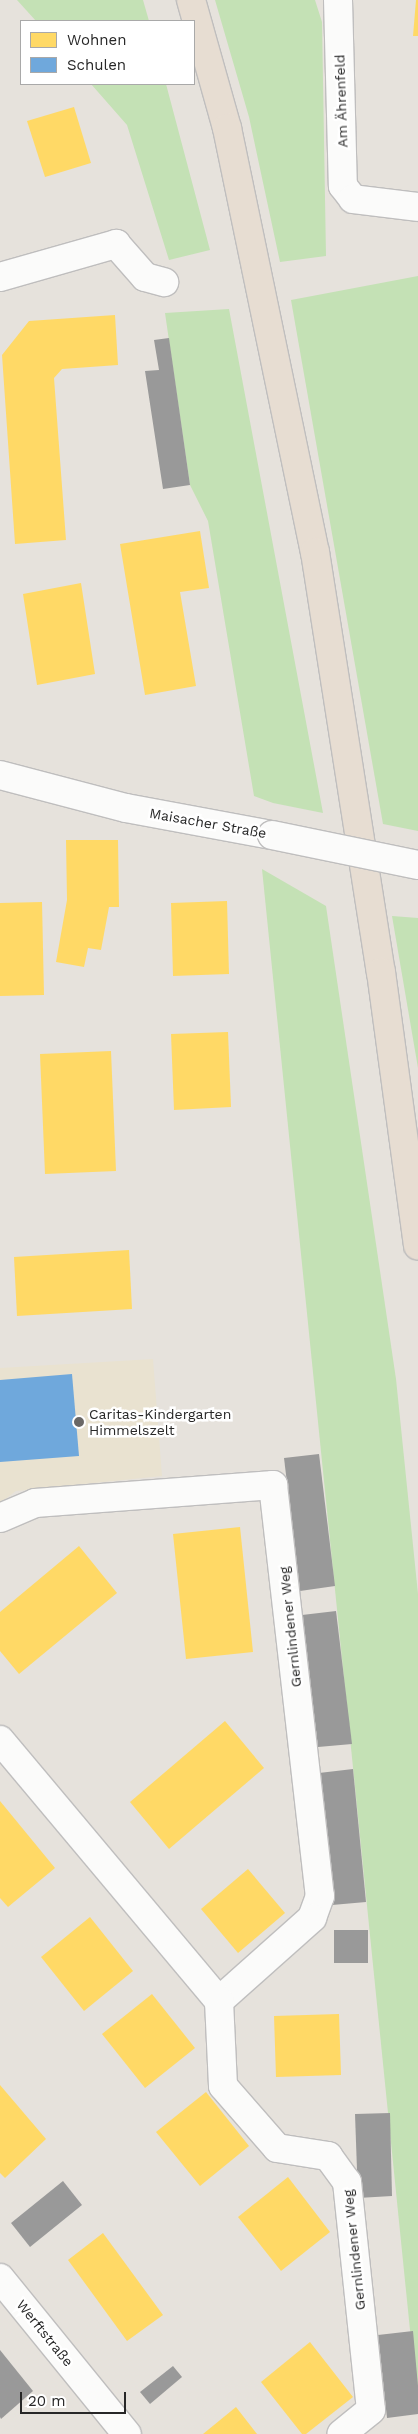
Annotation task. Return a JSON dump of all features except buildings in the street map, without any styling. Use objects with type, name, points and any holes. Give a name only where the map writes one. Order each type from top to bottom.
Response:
[{"type":"highway","points":[[191,0],[227,128],[315,552],[381,972],[418,1246]]},
{"type":"street","name":"Am Ährenfeld","points":[[338,0],[343,186],[353,199],[418,207]]},
{"type":"street","points":[[0,277],[116,244],[145,277],[164,282]]},
{"type":"street","name":"Maisacher Straße","points":[[0,775],[126,808],[418,865]]},
{"type":"street","name":"Gernlindener Weg","points":[[0,1518],[35,1503],[273,1485],[320,1896],[312,1918],[219,2001],[223,2086],[277,2148],[328,2156],[347,2182],[371,2410],[341,2434]]},
{"type":"street","points":[[0,1740],[219,2001]]},
{"type":"street","name":"Werftstraße","points":[[0,2278],[127,2434]]},
{"type":"shaded area","name":"Caritas-Kindergarten Himmelszelt","points":[[153,1359],[162,1476],[16,1491],[0,1503],[0,1368]]},
{"type":"green space","points":[[17,0],[143,0],[149,20],[35,20]]},
{"type":"green space","points":[[215,0],[315,0],[322,22],[326,256],[280,262],[249,117]]},
{"type":"green space","points":[[92,85],[166,85],[210,250],[169,260],[127,125]]},
{"type":"green space","points":[[418,276],[418,831],[383,824],[291,300]]},
{"type":"green space","points":[[229,309],[323,813],[273,803],[254,796],[208,521],[190,485],[165,313]]},
{"type":"green space","points":[[262,869],[326,906],[396,1379],[418,1594],[418,2409]]},
{"type":"green space","points":[[392,916],[418,918],[418,1068]]},
{"type":"place","name":"Caritas-Kindergarten Himmelszelt","points":[[79,1422]]}]
